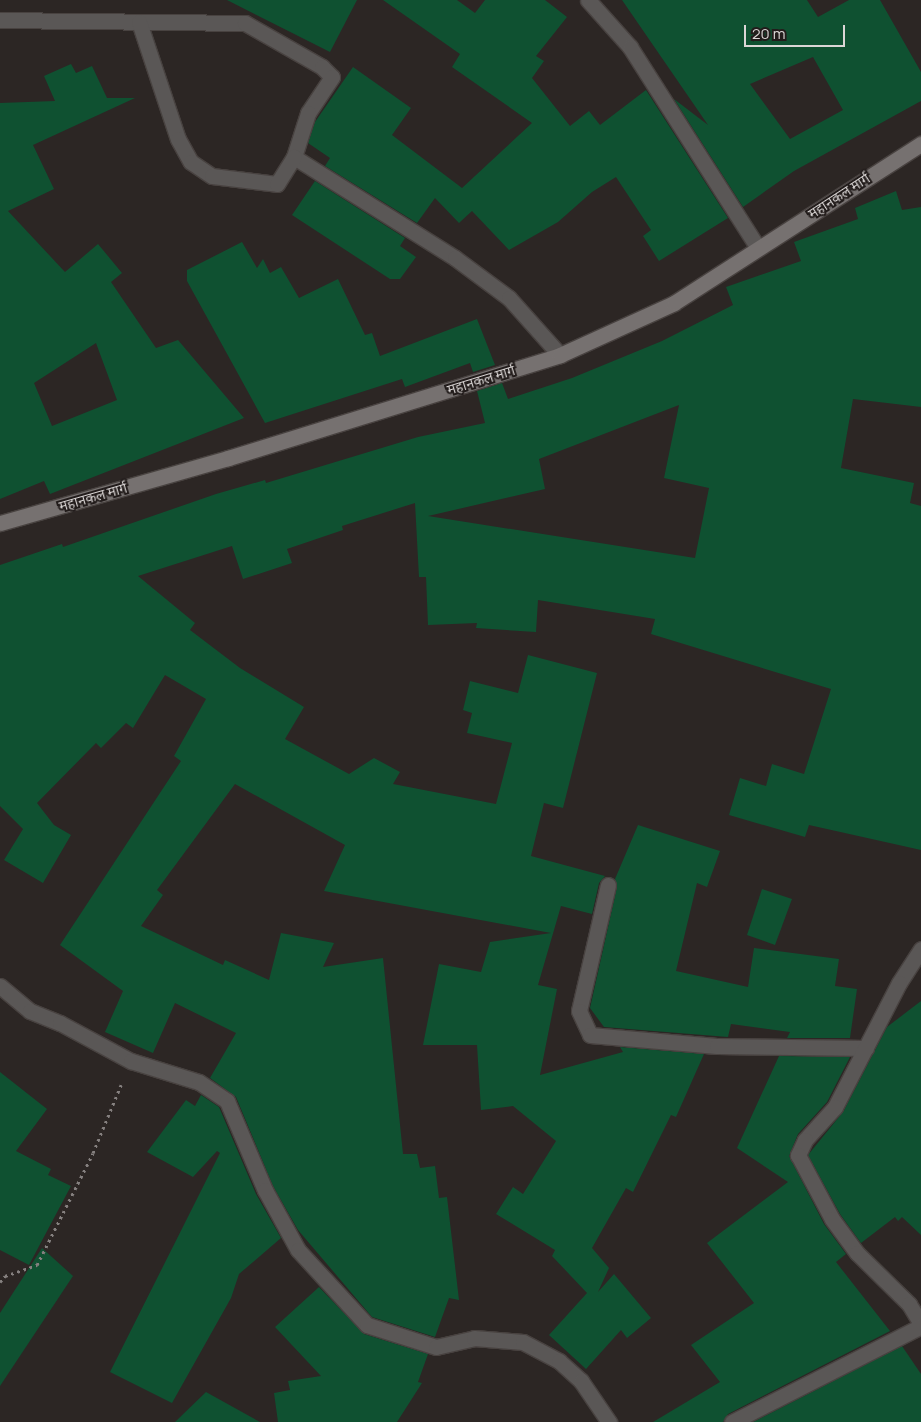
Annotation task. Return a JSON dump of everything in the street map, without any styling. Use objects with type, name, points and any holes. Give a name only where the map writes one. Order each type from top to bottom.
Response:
[{"type":"main road","name":"महानकल मार्ग","points":[[0,523],[228,458],[560,355],[674,303],[921,144]]},
{"type":"street","points":[[588,0],[630,47],[758,248]]},
{"type":"street","points":[[0,20],[138,22],[245,24],[322,67],[332,77],[308,112],[294,157],[277,184],[212,176],[191,162],[178,139],[138,22]]},
{"type":"street","points":[[294,157],[455,258],[509,298],[560,355]]},
{"type":"street","points":[[608,885],[579,1011],[590,1035],[717,1046],[866,1048]]},
{"type":"street","points":[[732,1422],[921,1325],[909,1304],[857,1253],[832,1219],[798,1155],[805,1140],[835,1107],[921,949]]},
{"type":"street","points":[[0,986],[30,1011],[60,1023],[131,1061],[199,1082],[227,1102],[265,1190],[298,1250],[367,1325],[436,1347],[474,1338],[523,1342],[559,1361],[581,1381],[609,1422]]},
{"type":"path","points":[[0,1282],[5,1276],[36,1265],[93,1153],[131,1061]]},
{"type":"building","points":[[227,0],[357,0],[330,52]]},
{"type":"building","points":[[383,0],[457,0],[475,13],[485,0],[545,0],[567,17],[536,56],[544,61],[532,78],[570,126],[589,111],[600,125],[646,90],[728,218],[659,261],[643,236],[651,230],[616,177],[592,192],[558,222],[509,250],[472,211],[459,223],[435,198],[417,223],[325,166],[330,158],[308,143],[315,122],[353,67],[411,108],[392,135],[462,188],[532,123],[452,67],[460,54]]},
{"type":"building","points":[[622,0],[807,0],[818,17],[849,0],[880,0],[921,72],[921,101],[794,171],[743,207],[674,99],[708,125]],"holes":[[[813,57],[843,110],[790,139],[750,84]]]},
{"type":"building","points":[[71,64],[76,73],[92,66],[107,98],[135,98],[33,145],[54,189],[8,211],[65,272],[98,244],[122,273],[111,282],[156,348],[178,340],[244,418],[50,494],[44,481],[0,499],[0,103],[55,101],[44,76]],"holes":[[[96,343],[117,400],[52,426],[34,383]]]},
{"type":"building","points":[[315,181],[405,238],[400,246],[416,257],[400,279],[390,279],[292,215]]},
{"type":"building","points":[[896,191],[902,210],[921,207],[921,407],[853,399],[841,468],[914,483],[910,503],[921,506],[921,850],[809,825],[805,837],[729,815],[740,778],[766,786],[772,764],[804,774],[831,689],[651,634],[655,619],[538,600],[536,632],[476,628],[477,623],[428,625],[426,577],[419,577],[415,503],[342,526],[343,530],[287,549],[292,563],[243,579],[232,546],[138,576],[195,623],[190,630],[240,668],[304,707],[285,739],[349,774],[374,758],[400,772],[393,784],[496,804],[512,743],[467,733],[472,713],[463,710],[470,681],[518,693],[528,655],[597,673],[563,808],[544,803],[531,856],[605,876],[599,883],[592,914],[561,906],[538,985],[557,989],[540,1075],[623,1052],[620,1047],[704,1054],[676,1117],[671,1115],[633,1192],[626,1188],[592,1248],[609,1268],[598,1292],[614,1274],[651,1318],[627,1338],[621,1330],[586,1369],[549,1335],[587,1293],[552,1256],[555,1250],[496,1214],[513,1187],[523,1194],[556,1141],[513,1106],[481,1110],[477,1045],[423,1045],[439,964],[481,972],[490,942],[551,933],[324,891],[345,845],[235,784],[157,890],[163,895],[141,926],[223,965],[225,960],[269,980],[281,933],[334,943],[323,967],[383,958],[403,1154],[417,1154],[420,1168],[435,1166],[439,1198],[447,1197],[459,1300],[449,1298],[435,1337],[372,1317],[298,1230],[273,1186],[236,1097],[210,1078],[236,1033],[175,1003],[153,1053],[105,1032],[123,991],[60,945],[181,761],[174,756],[206,699],[165,675],[133,728],[126,723],[101,748],[96,743],[37,803],[54,825],[71,835],[43,883],[4,860],[23,829],[0,806],[0,565],[62,544],[63,547],[216,494],[265,480],[266,483],[418,437],[485,423],[477,391],[502,383],[508,399],[572,378],[662,341],[733,305],[726,287],[801,261],[794,242],[858,219],[855,208]],"holes":[[[679,405],[664,478],[709,488],[695,558],[428,516],[545,489],[539,459]]]},
{"type":"building","points":[[242,242],[257,268],[263,259],[270,273],[281,267],[299,298],[338,279],[365,335],[372,333],[380,356],[477,319],[495,365],[473,372],[470,363],[405,387],[402,379],[265,423],[187,281],[187,270]]},
{"type":"building","points":[[638,825],[720,851],[707,887],[697,883],[676,971],[748,987],[754,948],[839,959],[835,986],[857,989],[850,1038],[787,1038],[790,1032],[731,1024],[728,1037],[604,1027],[590,1008],[617,887],[615,879]]},
{"type":"building","points":[[762,889],[792,899],[775,945],[747,935]]},
{"type":"building","points":[[921,1001],[921,1235],[902,1217],[898,1221],[895,1217],[861,1243],[840,1214],[808,1155],[843,1112],[887,1027]]},
{"type":"building","points":[[779,1056],[850,1057],[827,1102],[798,1134],[789,1156],[824,1224],[846,1254],[836,1262],[890,1331],[728,1414],[723,1422],[653,1422],[720,1382],[691,1345],[754,1303],[707,1243],[788,1182],[737,1148]]},
{"type":"building","points":[[0,1072],[47,1109],[16,1151],[51,1169],[48,1175],[71,1186],[29,1265],[0,1250]]},
{"type":"building","points":[[201,1095],[219,1107],[256,1194],[281,1238],[239,1274],[231,1298],[172,1403],[110,1372],[220,1153],[217,1151],[193,1177],[147,1152],[186,1100],[195,1106]]},
{"type":"building","points":[[42,1248],[73,1276],[0,1386],[0,1313]]},
{"type":"building","points":[[319,1287],[364,1334],[428,1354],[418,1382],[422,1383],[397,1422],[278,1422],[274,1393],[290,1390],[288,1381],[321,1376],[275,1327]]},
{"type":"building","points":[[902,1346],[921,1374],[921,1422],[753,1422]]},
{"type":"building","points":[[206,1392],[260,1422],[175,1422]]}]
